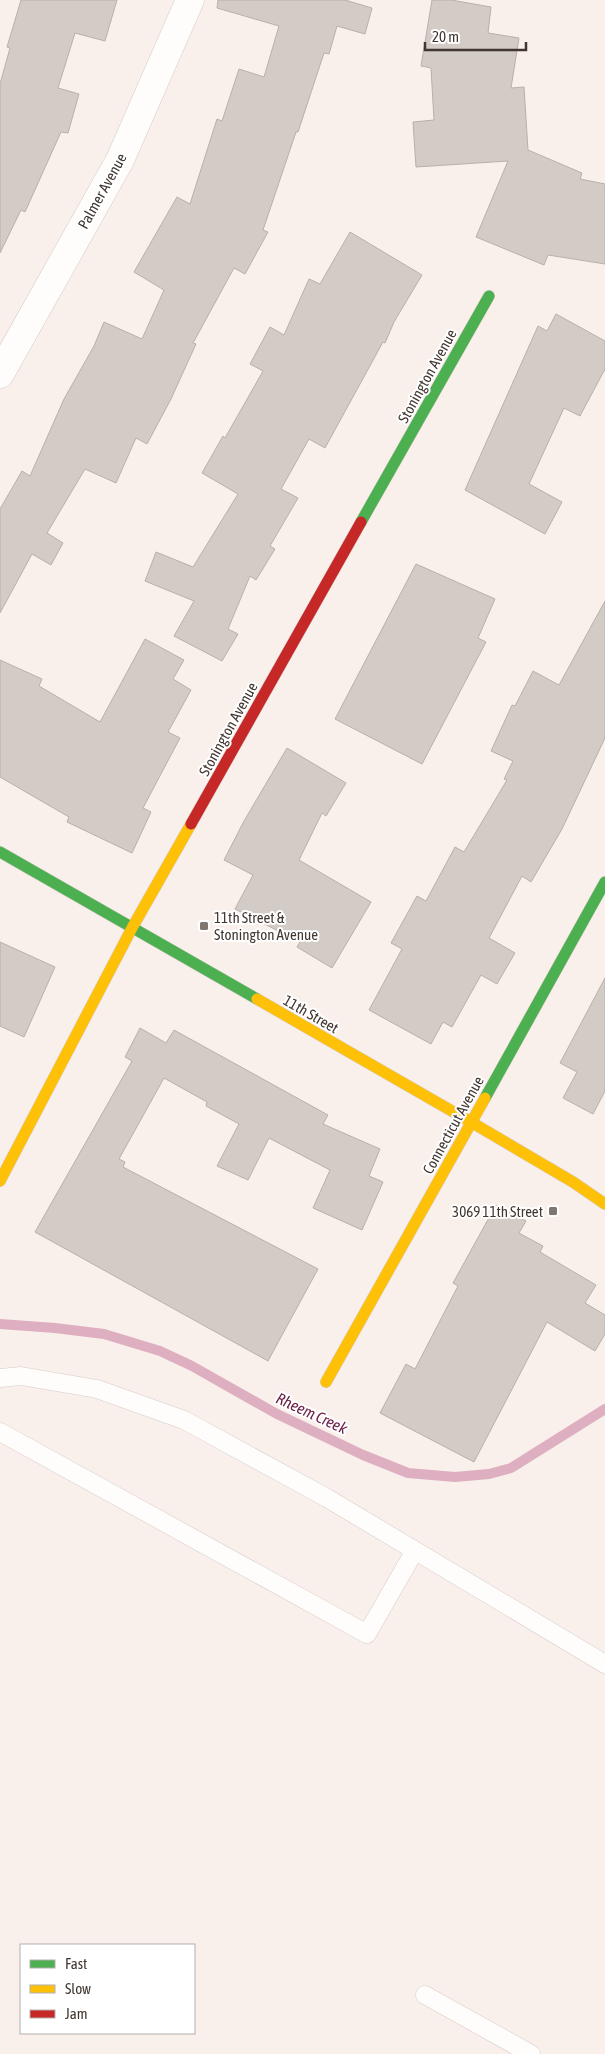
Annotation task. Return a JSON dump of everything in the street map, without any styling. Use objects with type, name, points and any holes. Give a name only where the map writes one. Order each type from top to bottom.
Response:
[{"type":"street","name":"Palmer Avenue","points":[[0,374],[120,160],[190,0]]},
{"type":"street","name":"Stonington Avenue","points":[[0,1181],[132,928],[489,296]]},
{"type":"street","name":"11th Street","points":[[0,852],[471,1122],[573,1182],[605,1204]]},
{"type":"street","name":"Connecticut Avenue","points":[[326,1382],[605,882]]},
{"type":"lane","points":[[0,1378],[21,1376],[97,1389],[184,1420],[327,1498],[414,1552],[605,1664]]},
{"type":"lane","points":[[0,1432],[367,1634],[414,1552]]},
{"type":"lane","points":[[426,1995],[532,2054]]},
{"type":"building","points":[[21,0],[117,0],[105,41],[75,33],[58,88],[79,94],[68,133],[61,132],[25,212],[21,210],[0,253],[0,84],[10,48],[7,47]]},
{"type":"building","points":[[218,0],[345,0],[372,8],[365,34],[337,26],[329,54],[324,53],[263,230],[268,232],[245,274],[234,268],[193,343],[196,344],[171,399],[147,444],[136,438],[116,483],[85,469],[47,533],[63,543],[51,565],[32,554],[0,613],[0,509],[22,471],[30,476],[64,399],[94,346],[104,322],[142,339],[164,290],[134,272],[177,197],[190,204],[217,119],[222,121],[239,69],[264,77],[279,26],[217,8]]},
{"type":"building","points":[[432,0],[451,0],[491,7],[488,33],[519,38],[511,88],[524,87],[528,150],[582,173],[580,179],[605,184],[605,264],[548,255],[544,265],[476,237],[508,161],[416,167],[413,122],[434,120],[431,68],[421,66]]},
{"type":"building","points":[[350,232],[422,275],[325,448],[309,439],[281,489],[298,498],[270,546],[275,549],[256,580],[250,576],[228,629],[238,634],[222,661],[174,636],[194,601],[145,581],[156,552],[193,567],[238,494],[202,473],[223,436],[225,438],[263,371],[250,364],[270,327],[284,335],[309,279],[320,284]]},
{"type":"building","points":[[556,314],[605,341],[605,369],[580,416],[564,408],[529,484],[562,502],[545,534],[465,490],[538,326],[547,331]]},
{"type":"building","points":[[416,564],[495,599],[478,638],[486,642],[422,764],[335,719]]},
{"type":"building","points":[[605,601],[605,738],[562,829],[531,882],[522,876],[489,938],[515,953],[497,984],[481,975],[452,1027],[443,1022],[431,1044],[369,1010],[402,949],[391,943],[417,896],[426,901],[455,847],[464,852],[507,780],[504,779],[513,761],[491,751],[512,705],[515,706],[533,671],[559,685]]},
{"type":"building","points":[[145,639],[184,660],[173,679],[191,690],[168,732],[180,738],[143,808],[151,812],[132,853],[67,822],[69,817],[0,777],[0,660],[42,679],[39,686],[100,722]]},
{"type":"building","points":[[287,748],[346,783],[326,816],[322,813],[299,860],[371,902],[332,968],[297,947],[300,942],[235,909],[253,875],[224,860],[244,821]]},
{"type":"building","points":[[0,942],[55,967],[24,1037],[0,1026]]},
{"type":"building","points":[[605,978],[605,1091],[593,1114],[563,1098],[577,1072],[560,1063]]},
{"type":"building","points":[[140,1028],[166,1043],[174,1030],[328,1115],[323,1124],[380,1149],[369,1176],[383,1182],[362,1230],[313,1208],[330,1170],[269,1138],[248,1180],[217,1166],[239,1124],[206,1106],[207,1102],[164,1078],[119,1159],[125,1162],[123,1167],[318,1269],[268,1361],[35,1232],[132,1061],[125,1057]]},
{"type":"building","points":[[496,1205],[526,1221],[519,1233],[543,1246],[540,1252],[596,1285],[585,1303],[605,1315],[605,1334],[595,1351],[547,1322],[474,1462],[380,1413],[406,1364],[415,1369],[458,1286],[453,1283]]},
{"type":"waterway","name":"Rheem Creek","points":[[0,1324],[104,1334],[160,1351],[192,1366],[277,1414],[363,1455],[408,1473],[455,1477],[489,1474],[511,1468],[605,1409]]},
{"type":"traffic: fast","points":[[361,522],[489,296]]},
{"type":"traffic: fast","points":[[0,852],[257,999]]},
{"type":"traffic: fast","points":[[485,1098],[605,882]]},
{"type":"traffic: slow","points":[[0,1181],[132,928],[191,824]]},
{"type":"traffic: slow","points":[[257,999],[573,1182],[605,1204]]},
{"type":"traffic: slow","points":[[326,1382],[485,1098]]},
{"type":"traffic: jam","points":[[191,824],[361,522]]},
{"type":"place","name":"11th Street & Stonington Avenue","points":[[204,926]]},
{"type":"place","name":"3069 11th Street","points":[[553,1211]]}]
